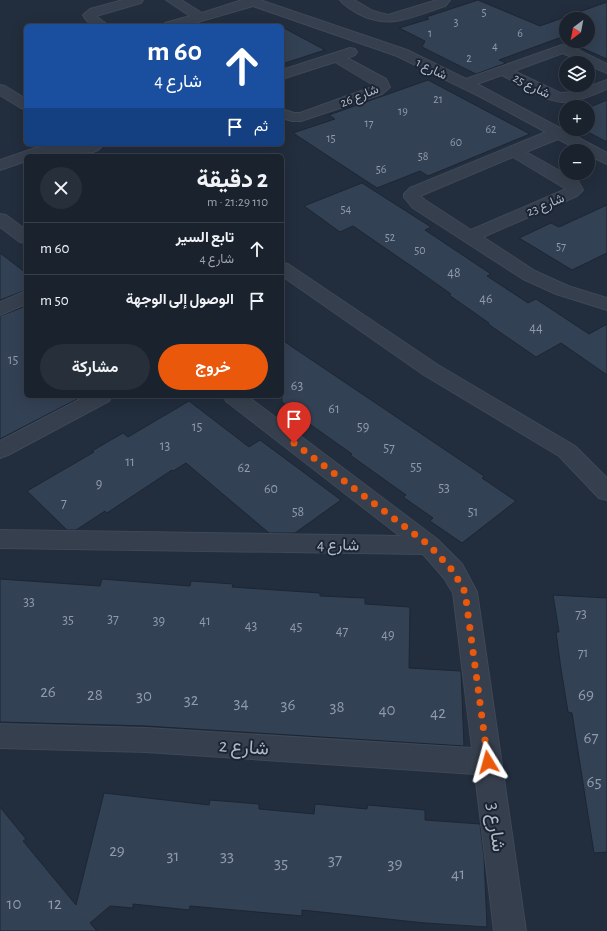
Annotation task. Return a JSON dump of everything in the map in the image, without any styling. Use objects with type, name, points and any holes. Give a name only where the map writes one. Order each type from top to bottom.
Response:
[{"type":"street","points":[[100,24],[91,19],[89,15],[94,12],[137,0]]},
{"type":"street","points":[[172,0],[201,17]]},
{"type":"street","points":[[346,0],[378,17],[390,19],[441,3],[444,0]]},
{"type":"street","points":[[177,24],[250,1]]},
{"type":"street","name":"شارع 1","points":[[250,1],[402,53],[465,84],[607,159]]},
{"type":"street","points":[[315,22],[361,8]]},
{"type":"street","points":[[284,74],[376,44]]},
{"type":"street","name":"شارع 25","points":[[465,84],[562,49],[607,69]]},
{"type":"street","name":"شارع 26","points":[[284,114],[301,117],[377,91],[383,87],[381,82],[336,57]]},
{"type":"street","name":"شارع 25","points":[[502,70],[553,96],[561,98],[572,98],[607,84]]},
{"type":"street","points":[[0,88],[24,104]]},
{"type":"street","points":[[558,133],[412,194],[413,199],[469,237],[542,282],[607,304]]},
{"type":"street","points":[[32,154],[95,148]]},
{"type":"street","name":"شارع 23","points":[[469,237],[575,190],[572,184],[513,151]]},
{"type":"street","points":[[0,165],[24,157]]},
{"type":"street","points":[[0,219],[24,237]]},
{"type":"street","points":[[284,269],[431,370],[567,451],[607,492]]},
{"type":"street","points":[[0,309],[24,298]]},
{"type":"street","points":[[0,450],[98,398]]},
{"type":"street","points":[[236,398],[429,545]]},
{"type":"street","name":"شارع 4","points":[[0,539],[429,545]]},
{"type":"street","name":"شارع 3","points":[[429,545],[453,571],[465,592],[510,931]]},
{"type":"street","name":"شارع 2","points":[[0,736],[146,740],[488,762]]},
{"type":"building","points":[[478,0],[540,26],[559,19],[559,38],[499,60],[506,63],[476,74],[422,47],[425,41],[399,28],[429,19],[426,17]]},
{"type":"building","points":[[607,2],[607,59],[582,48],[595,48],[595,12],[579,12]]},
{"type":"building","points":[[284,28],[325,50],[284,63]]},
{"type":"building","points":[[428,80],[530,134],[428,176],[420,171],[377,188],[293,133],[335,119],[329,115]]},
{"type":"building","points":[[607,100],[607,142],[595,136],[595,105]]},
{"type":"building","points":[[362,183],[431,227],[425,230],[491,274],[487,276],[528,303],[536,299],[589,334],[607,324],[607,375],[561,343],[536,357],[449,295],[451,294],[353,226],[340,232],[304,206]]},
{"type":"building","points":[[607,205],[607,253],[572,270],[519,238],[551,223],[559,227]]},
{"type":"building","points":[[0,253],[24,271],[24,291],[0,300]]},
{"type":"building","points":[[24,307],[24,398],[79,398],[0,439],[0,316]]},
{"type":"building","points":[[284,341],[484,476],[482,478],[516,501],[462,543],[430,521],[433,518],[403,497],[406,495],[350,455],[352,454],[297,415],[299,414],[282,402],[282,398],[284,398]]},
{"type":"building","points":[[189,401],[249,447],[260,440],[341,500],[295,533],[269,533],[186,463],[173,471],[172,470],[107,513],[105,511],[76,530],[67,530],[27,491],[94,452],[92,451],[123,433],[128,437]]},
{"type":"building","points":[[0,579],[100,586],[102,579],[190,586],[191,581],[233,584],[232,587],[320,593],[320,596],[365,598],[365,604],[410,607],[409,668],[461,671],[464,746],[146,726],[0,722]]},
{"type":"building","points":[[553,595],[607,598],[607,852],[594,853],[572,713],[568,712],[561,669],[556,632],[559,632]]},
{"type":"building","points":[[104,793],[209,805],[210,800],[259,804],[259,809],[314,814],[315,804],[367,809],[368,805],[425,810],[425,820],[480,824],[484,857],[487,927],[425,923],[302,910],[302,916],[190,906],[189,910],[133,904],[133,908],[110,906],[90,923],[97,931],[0,931],[0,807],[26,839],[23,841],[76,905]]},
{"type":"route","points":[[294,443],[429,545],[453,571],[465,592],[488,762]]}]
